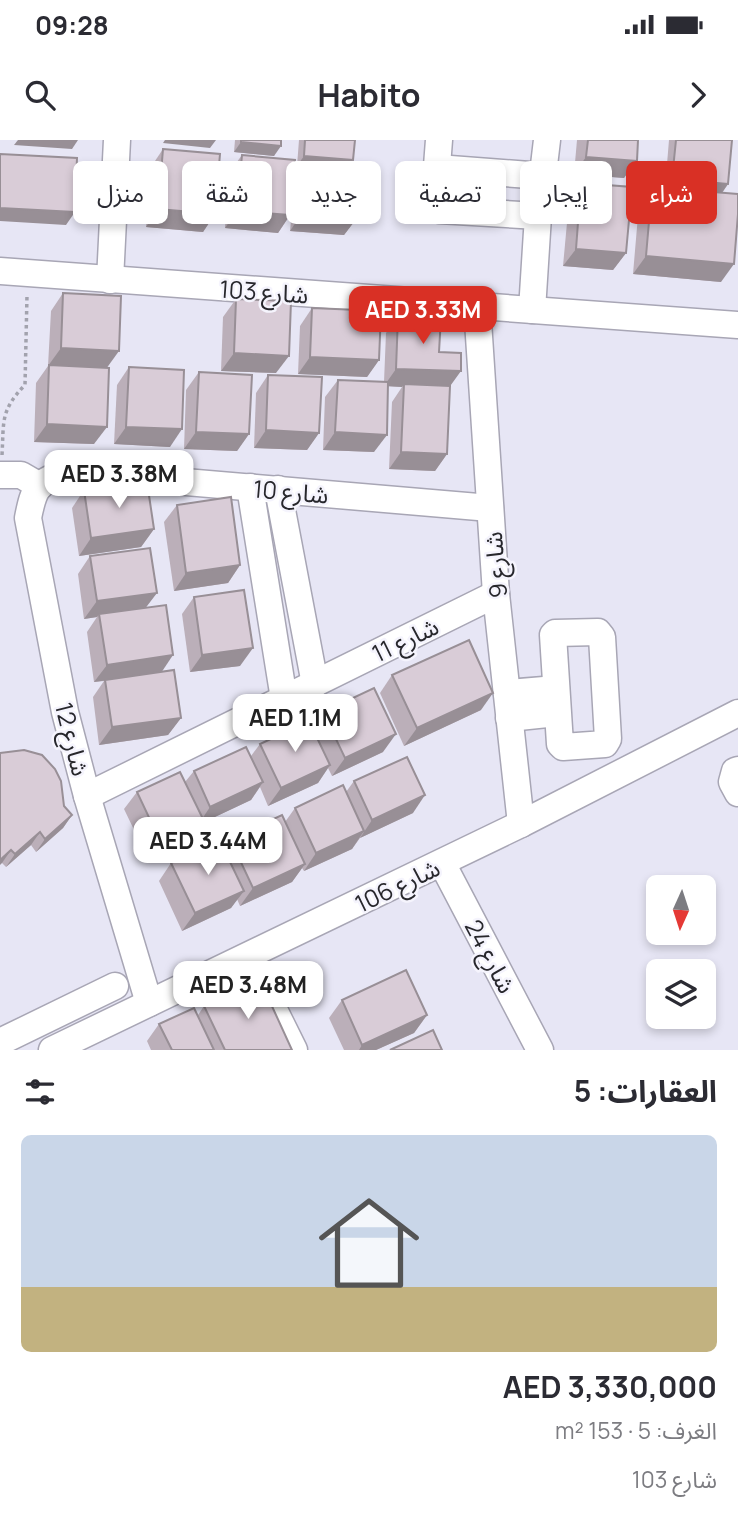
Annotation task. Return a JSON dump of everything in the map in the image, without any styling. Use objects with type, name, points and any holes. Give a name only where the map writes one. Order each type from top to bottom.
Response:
[{"type":"street","points":[[110,280],[117,140]]},
{"type":"street","points":[[438,161],[439,140]]},
{"type":"street","points":[[545,161],[547,140]]},
{"type":"street","points":[[532,310],[537,224]]},
{"type":"street","name":"شارع 103","points":[[0,271],[738,325]]},
{"type":"street","name":"شارع 9","points":[[477,306],[496,594],[521,824]]},
{"type":"street","name":"شارع 10","points":[[45,482],[68,472],[490,508]]},
{"type":"street","points":[[1,475],[21,474],[45,482]]},
{"type":"street","name":"شارع 12","points":[[45,482],[32,495],[29,518],[65,712],[87,796],[149,1003]]},
{"type":"street","points":[[250,487],[284,699]]},
{"type":"street","points":[[278,489],[316,684]]},
{"type":"street","name":"شارع 11","points":[[87,796],[496,594]]},
{"type":"street","points":[[508,705],[557,701]]},
{"type":"street","name":"شارع 106","points":[[52,1049],[442,863],[738,713]]},
{"type":"street","points":[[738,770],[735,771],[732,782],[738,793]]},
{"type":"street","name":"شارع 24","points":[[442,863],[540,1050]]},
{"type":"street","points":[[248,957],[294,1050]]},
{"type":"street","points":[[0,1042],[115,986]]},
{"type":"street","points":[[39,1023],[52,1049]]},
{"type":"path","points":[[1,475],[5,412],[12,398],[25,384],[28,273]]},
{"type":"building","points":[[281,140],[281,146],[241,142]]},
{"type":"building","points":[[305,140],[355,140],[353,160],[304,156]]},
{"type":"building","points":[[588,140],[638,140],[637,161],[586,157]]},
{"type":"building","points":[[676,140],[732,140],[728,184],[717,183],[717,161],[674,161]]},
{"type":"building","points":[[163,149],[220,154],[219,161],[182,161],[182,211],[168,210],[168,161],[162,161]]},
{"type":"building","points":[[0,154],[77,158],[77,161],[73,161],[73,212],[0,208]]},
{"type":"building","points":[[242,155],[295,160],[286,161],[286,215],[272,214],[272,161],[241,161]]},
{"type":"building","points":[[612,185],[626,187],[626,224],[629,224],[626,253],[576,249],[578,224],[612,224]]},
{"type":"building","points":[[717,192],[738,194],[734,264],[646,256],[649,224],[717,224]]},
{"type":"building","points":[[63,293],[121,296],[119,351],[61,348]]},
{"type":"building","points":[[236,299],[291,301],[289,356],[234,353]]},
{"type":"building","points":[[312,308],[381,311],[379,360],[310,357]]},
{"type":"building","points":[[398,316],[441,317],[439,352],[461,353],[461,371],[396,369]]},
{"type":"building","points":[[49,365],[109,368],[107,427],[47,424]]},
{"type":"building","points":[[129,367],[184,370],[182,429],[126,427]]},
{"type":"building","points":[[199,372],[252,375],[249,434],[196,432]]},
{"type":"building","points":[[268,375],[322,377],[319,433],[266,430]]},
{"type":"building","points":[[338,380],[388,382],[387,435],[335,432]]},
{"type":"building","points":[[404,384],[450,386],[447,454],[401,452]]},
{"type":"building","points":[[147,482],[154,529],[91,538],[84,490]]},
{"type":"building","points":[[231,497],[240,565],[186,573],[177,505]]},
{"type":"building","points":[[150,548],[157,593],[97,601],[90,556]]},
{"type":"building","points":[[244,590],[253,648],[202,655],[194,597]]},
{"type":"building","points":[[166,605],[173,655],[107,665],[99,614]]},
{"type":"building","points":[[469,640],[493,693],[417,728],[392,675]]},
{"type":"building","points":[[174,670],[181,718],[112,727],[105,680]]},
{"type":"building","points":[[374,688],[396,734],[345,758],[323,712]]},
{"type":"building","points":[[309,721],[330,765],[281,788],[260,744]]},
{"type":"building","points":[[246,747],[263,782],[210,807],[194,771]]},
{"type":"building","points":[[24,750],[42,755],[55,769],[61,781],[64,806],[72,815],[45,839],[40,832],[15,854],[11,850],[0,860],[0,753]]},
{"type":"building","points":[[407,757],[425,795],[372,820],[354,781]]},
{"type":"building","points":[[180,772],[205,823],[161,843],[137,792]]},
{"type":"building","points":[[343,785],[364,831],[316,853],[295,808]]},
{"type":"building","points":[[282,815],[305,864],[253,888],[230,839]]},
{"type":"building","points":[[220,841],[244,891],[195,913],[171,863]]},
{"type":"building","points":[[406,970],[427,1015],[362,1045],[342,1000]]},
{"type":"building","points":[[260,980],[292,1050],[225,1050],[204,1006]]},
{"type":"building","points":[[194,1008],[214,1050],[172,1050],[159,1024]]},
{"type":"building","points":[[433,1030],[442,1050],[390,1050]]}]
